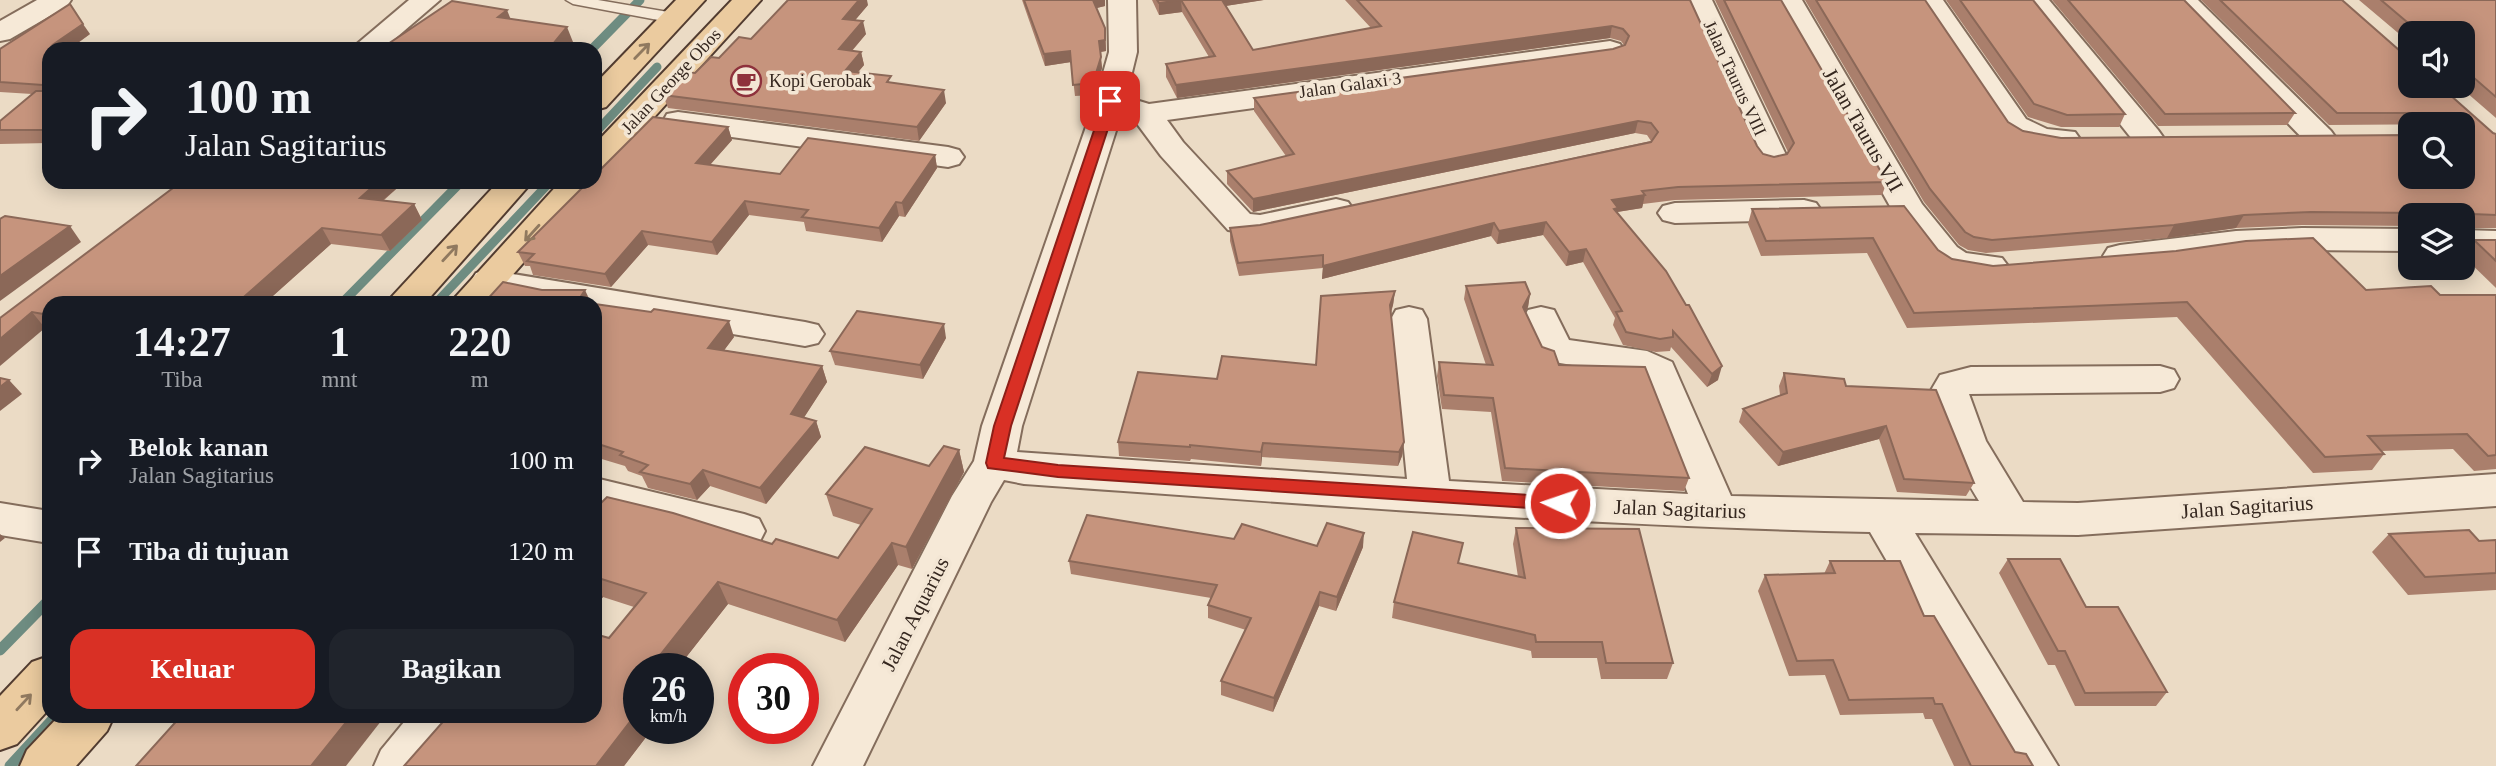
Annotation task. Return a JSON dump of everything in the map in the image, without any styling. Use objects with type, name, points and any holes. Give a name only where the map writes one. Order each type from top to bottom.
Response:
[{"type":"main road","name":"Jalan George Obos","points":[[602,155],[744,3]]},
{"type":"main road","name":"Jalan George Obos","points":[[602,93],[682,9]]},
{"type":"main road","points":[[410,296],[510,189]]},
{"type":"main road","points":[[479,292],[572,189]]},
{"type":"main road","points":[[0,729],[42,684]]},
{"type":"main road","points":[[45,766],[84,723]]},
{"type":"street","points":[[0,33],[57,0]]},
{"type":"street","points":[[374,42],[426,0]]},
{"type":"street","points":[[994,463],[1002,426],[1128,107],[1122,52],[1122,0]]},
{"type":"street","name":"Jalan Taurus VIII","points":[[1698,0],[1771,156]]},
{"type":"street","name":"Jalan Taurus VII","points":[[1788,0],[1908,208],[1944,255],[1958,263],[1974,266],[2028,263]]},
{"type":"street","points":[[1929,0],[2015,127],[2041,138],[2160,137],[2035,0]]},
{"type":"street","points":[[2182,0],[2332,138],[2280,138]]},
{"type":"street","name":"Jalan Galaxi 3","points":[[1128,107],[1610,50]]},
{"type":"street","points":[[1128,107],[1172,149],[1240,223],[1260,225],[1367,202]]},
{"type":"street","points":[[638,116],[948,157]]},
{"type":"street","points":[[1675,213],[1908,208]]},
{"type":"street","points":[[2084,259],[2167,252],[2235,242],[2302,239],[2398,240]]},
{"type":"street","points":[[2475,241],[2496,242]]},
{"type":"street","points":[[479,292],[510,296]]},
{"type":"street","points":[[602,308],[805,334]]},
{"type":"street","points":[[1409,319],[1430,497]]},
{"type":"street","points":[[1541,319],[1555,351],[1647,363],[1659,371],[1716,511]]},
{"type":"street","points":[[2011,518],[1973,454],[1951,404],[1949,392],[1954,384],[1971,380],[2160,379]]},
{"type":"street","name":"Jalan Sagitarius","points":[[994,463],[1024,469],[1430,497],[1716,511],[2011,518],[2078,519],[2496,490]]},
{"type":"street","name":"Jalan Aquarius","points":[[838,766],[973,496],[994,463]]},
{"type":"street","points":[[602,496],[744,531]]},
{"type":"street","points":[[1882,515],[2033,766]]},
{"type":"street","points":[[0,519],[42,526]]},
{"type":"street","points":[[399,766],[433,723]]},
{"type":"lane","points":[[573,0],[682,9]]},
{"type":"building","points":[[788,0],[859,0],[843,19],[863,21],[839,49],[861,52],[845,71],[891,76],[887,82],[944,90],[917,127],[663,95],[686,72],[695,73],[711,57],[719,58],[739,37],[751,39]]},
{"type":"building","points":[[1024,0],[1093,0],[1105,28],[1105,40],[1099,41],[1101,57],[1093,83],[1073,85],[1070,51],[1044,54]]},
{"type":"building","points":[[1157,0],[1181,0],[1159,3]]},
{"type":"building","points":[[1181,0],[1222,0],[1253,50],[1381,26],[1357,0],[1690,0],[1757,146],[1763,154],[1774,157],[1787,154],[1794,143],[1724,0],[1781,0],[1887,182],[1678,187],[1642,191],[1645,195],[1612,200],[1618,208],[1614,209],[1666,271],[1686,305],[1689,305],[1722,366],[1712,374],[1673,331],[1673,337],[1660,339],[1626,332],[1616,312],[1622,311],[1586,249],[1569,252],[1546,222],[1499,231],[1494,223],[1323,266],[1323,255],[1238,263],[1230,228],[1260,225],[1651,142],[1658,132],[1651,123],[1638,121],[1253,199],[1227,171],[1294,154],[1254,98],[1613,49],[1625,45],[1629,36],[1623,29],[1612,26],[1176,85],[1166,64],[1215,56]]},
{"type":"building","points":[[1816,0],[1925,0],[2008,122],[2023,131],[2061,138],[2398,135],[2398,189],[2475,189],[2475,117],[2496,134],[2496,215],[2475,214],[2475,203],[2398,203],[2398,213],[2244,215],[2174,225],[1992,240],[1974,237],[1965,232],[1930,189]]},
{"type":"building","points":[[1960,0],[2033,0],[2125,114],[2067,115],[2034,104]]},
{"type":"building","points":[[2068,0],[2184,0],[2295,113],[2165,114]]},
{"type":"building","points":[[2220,0],[2342,0],[2398,49],[2398,98],[2454,98],[2469,112],[2337,113]]},
{"type":"building","points":[[2381,0],[2496,0],[2496,97],[2475,79],[2475,21],[2406,21]]},
{"type":"building","points":[[452,1],[507,10],[498,17],[567,27],[555,42],[391,42]]},
{"type":"building","points":[[70,4],[83,24],[57,42],[42,42],[42,85],[0,82],[0,49]]},
{"type":"building","points":[[36,91],[42,91],[42,130],[0,130],[0,121]]},
{"type":"building","points":[[653,117],[728,127],[696,163],[780,174],[808,138],[935,155],[902,203],[896,202],[879,228],[802,217],[808,210],[745,201],[712,242],[642,231],[605,274],[527,261],[534,254],[518,252],[581,189],[602,189],[602,168]]},
{"type":"building","points":[[172,189],[370,189],[360,198],[414,204],[381,235],[322,228],[245,296],[42,296],[42,314],[32,312],[0,339],[0,318]]},
{"type":"building","points":[[1904,206],[1938,250],[1952,259],[1993,266],[2176,251],[2246,241],[2313,238],[2366,290],[2431,286],[2440,295],[2496,295],[2496,455],[2488,456],[2467,434],[2368,436],[2384,454],[2325,457],[2187,302],[1914,313],[1873,238],[1766,241],[1752,209]]},
{"type":"building","points":[[5,216],[70,226],[0,276],[0,219]]},
{"type":"building","points":[[2475,240],[2496,240],[2496,261],[2475,241]]},
{"type":"building","points":[[503,282],[542,290],[585,290],[581,296],[490,296]]},
{"type":"building","points":[[1525,282],[1530,294],[1523,307],[1542,347],[1554,351],[1559,365],[1645,367],[1689,478],[1505,468],[1493,398],[1444,395],[1439,362],[1493,365],[1466,286]]},
{"type":"building","points":[[1395,291],[1390,305],[1404,442],[1399,452],[1263,443],[1261,452],[1118,442],[1138,372],[1217,379],[1222,356],[1316,365],[1321,296]]},
{"type":"building","points":[[602,305],[651,312],[654,309],[729,321],[708,348],[822,366],[791,414],[816,421],[760,488],[703,470],[690,484],[640,472],[648,465],[620,455],[623,452],[602,445]]},
{"type":"building","points":[[857,311],[944,324],[920,365],[830,351]]},
{"type":"building","points":[[1784,373],[1844,379],[1846,386],[1936,390],[1974,483],[1904,479],[1886,426],[1783,452],[1743,409],[1787,393]]},
{"type":"building","points":[[0,378],[9,380],[0,387]]},
{"type":"building","points":[[944,446],[959,450],[906,547],[892,543],[837,620],[718,582],[662,653],[623,653],[623,731],[596,766],[404,766],[442,723],[602,723],[602,636],[609,638],[646,593],[602,579],[602,502],[607,497],[673,513],[772,544],[776,539],[838,558],[872,509],[826,494],[865,447],[929,466]]},
{"type":"building","points":[[1087,515],[1234,539],[1242,524],[1317,546],[1327,523],[1364,533],[1337,597],[1320,592],[1274,698],[1221,681],[1251,618],[1208,605],[1217,585],[1069,561]]},
{"type":"building","points":[[1516,528],[1639,529],[1673,663],[1606,663],[1602,642],[1536,642],[1535,635],[1394,602],[1413,532],[1463,543],[1458,563],[1525,578]]},
{"type":"building","points":[[2469,530],[2479,541],[2496,540],[2496,573],[2425,577],[2389,534]]},
{"type":"building","points":[[2008,559],[2060,559],[2086,607],[2118,607],[2167,692],[2085,693],[2065,651],[2058,651]]},
{"type":"building","points":[[1830,561],[1900,561],[1924,616],[1934,616],[2015,752],[2026,754],[2033,766],[1971,766],[1942,704],[1935,704],[1933,698],[1849,700],[1833,660],[1797,661],[1765,575],[1835,573]]},
{"type":"building","points":[[175,723],[345,723],[311,766],[136,766]]},
{"type":"waterway","points":[[599,42],[640,0]]},
{"type":"waterway","points":[[602,126],[657,67]]},
{"type":"waterway","points":[[349,296],[454,189]]},
{"type":"waterway","points":[[443,296],[543,189]]},
{"type":"waterway","points":[[0,650],[42,607]]},
{"type":"waterway","points":[[10,766],[50,723]]},
{"type":"place","name":"Kopi Gerobak","points":[[746,81]]},
{"type":"route","points":[[1110,101],[1002,426],[994,463],[1024,469],[1430,497],[1560,503]]}]
